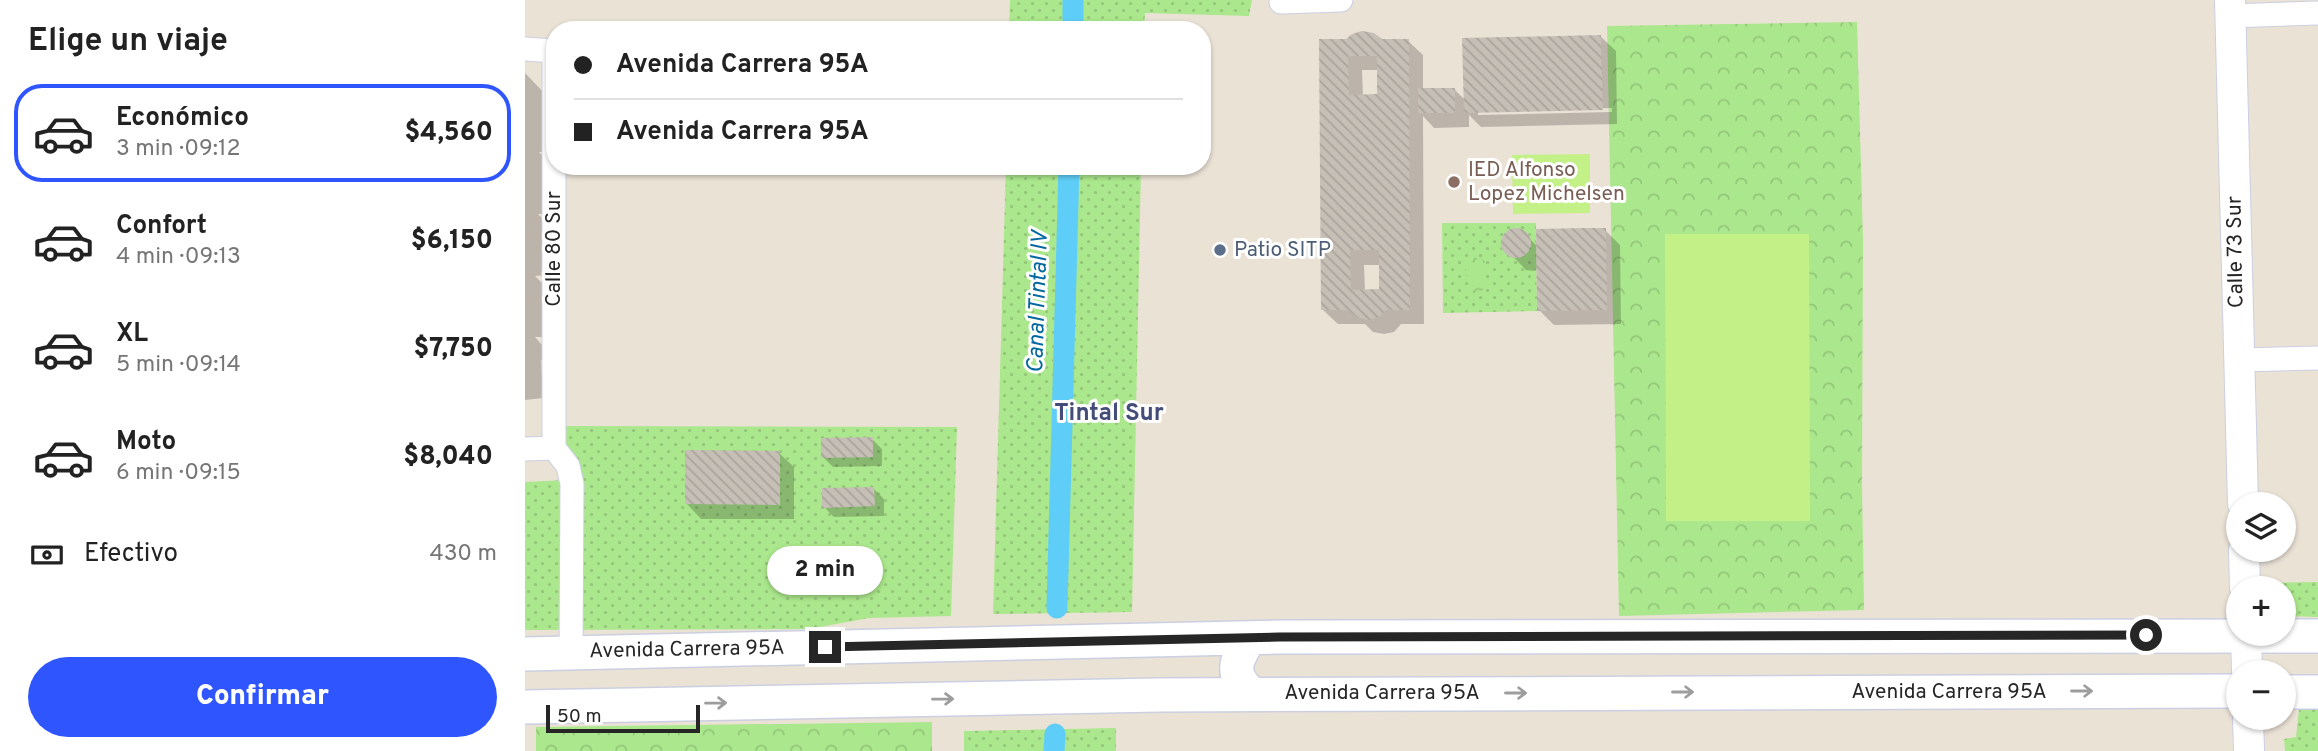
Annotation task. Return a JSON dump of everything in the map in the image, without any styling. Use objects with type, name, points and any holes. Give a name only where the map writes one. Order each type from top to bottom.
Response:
[{"type":"main road","name":"Avenida Carrera 95A","points":[[525,654],[1161,639],[2226,634]]},
{"type":"main road","name":"Avenida Carrera 95A","points":[[2296,635],[2318,636]]},
{"type":"main road","points":[[1249,638],[1238,657],[1236,671],[1242,684],[1252,694]]},
{"type":"main road","points":[[1159,695],[1168,686],[1175,662],[1169,648],[1161,639]]},
{"type":"main road","name":"Avenida Carrera 95A","points":[[525,707],[1252,694],[2226,691]]},
{"type":"main road","points":[[2296,692],[2318,692]]},
{"type":"street","points":[[1281,2],[1341,0]]},
{"type":"street","points":[[2230,8],[2318,13]]},
{"type":"street","name":"Calle 73 Sur","points":[[2230,8],[2243,492]]},
{"type":"street","points":[[525,49],[546,50]]},
{"type":"street","name":"Calle 80 Sur","points":[[554,175],[554,447]]},
{"type":"street","points":[[2239,360],[2318,358]]},
{"type":"street","points":[[525,449],[554,447],[568,466],[572,484],[571,653]]},
{"type":"street","points":[[2248,730],[2249,751]]},
{"type":"green space","points":[[1010,0],[1252,0],[1249,16],[1145,13],[1145,21],[1009,21]]},
{"type":"green space","points":[[1857,22],[1863,240],[1864,610],[1619,616],[1607,26]]},
{"type":"green space","points":[[1590,154],[1590,213],[1513,214],[1512,155]]},
{"type":"green space","points":[[1006,175],[1141,175],[1132,612],[993,614]]},
{"type":"green space","points":[[1442,223],[1536,223],[1537,311],[1443,313]],"holes":[[[1518,228],[1526,232],[1531,245],[1523,256],[1514,257],[1507,253],[1502,238],[1509,230]]]},
{"type":"green space","points":[[1665,234],[1809,234],[1810,521],[1666,521]]},
{"type":"green space","points":[[1474,257],[1485,261],[1488,268],[1482,280],[1484,289],[1478,294],[1470,289],[1471,280],[1466,276],[1465,265]]},
{"type":"green space","points":[[565,426],[957,427],[951,616],[869,618],[809,629],[525,630],[525,482],[566,480]]},
{"type":"green space","points":[[2296,582],[2318,582],[2318,617],[2296,616]]},
{"type":"green space","points":[[2299,709],[2318,710],[2318,751],[2285,751],[2284,739],[2296,737]]},
{"type":"green space","points":[[932,722],[932,751],[536,751],[536,727]]},
{"type":"green space","points":[[1116,728],[1116,751],[964,751],[964,731]]},
{"type":"building","points":[[1362,31],[1374,33],[1382,39],[1409,39],[1410,310],[1386,310],[1379,317],[1368,320],[1357,317],[1348,310],[1321,310],[1319,39],[1346,39]],"holes":[[[1348,56],[1377,56],[1377,94],[1349,95]],[[1350,250],[1379,250],[1379,289],[1351,290]]]},
{"type":"building","points":[[1601,35],[1603,110],[1464,113],[1462,38]]},
{"type":"building","points":[[1418,88],[1455,88],[1455,113],[1418,113]]},
{"type":"building","points":[[1516,228],[1526,233],[1531,243],[1526,253],[1516,258],[1506,253],[1501,243],[1506,233]]},
{"type":"building","points":[[1606,228],[1607,310],[1537,311],[1536,229]]},
{"type":"building","points":[[873,437],[873,457],[821,458],[821,438]]},
{"type":"building","points":[[685,450],[780,451],[780,505],[685,504]]},
{"type":"building","points":[[874,487],[875,506],[822,508],[822,488]]},
{"type":"waterway","name":"Canal Tintal IV","points":[[1073,0],[1073,21]]},
{"type":"waterway","name":"Canal Tintal IV","points":[[1057,608],[1069,175]]},
{"type":"waterway","name":"Canal Tintal IV","points":[[1054,751],[1055,734]]},
{"type":"place","name":"IED Alfonso Lopez Michelsen","points":[[1454,182]]},
{"type":"place","name":"Patio SITP","points":[[1220,250]]},
{"type":"district","name":"Tintal Sur","points":[[1109,414]]},
{"type":"route","points":[[825,647],[1279,637],[2146,635]]}]
